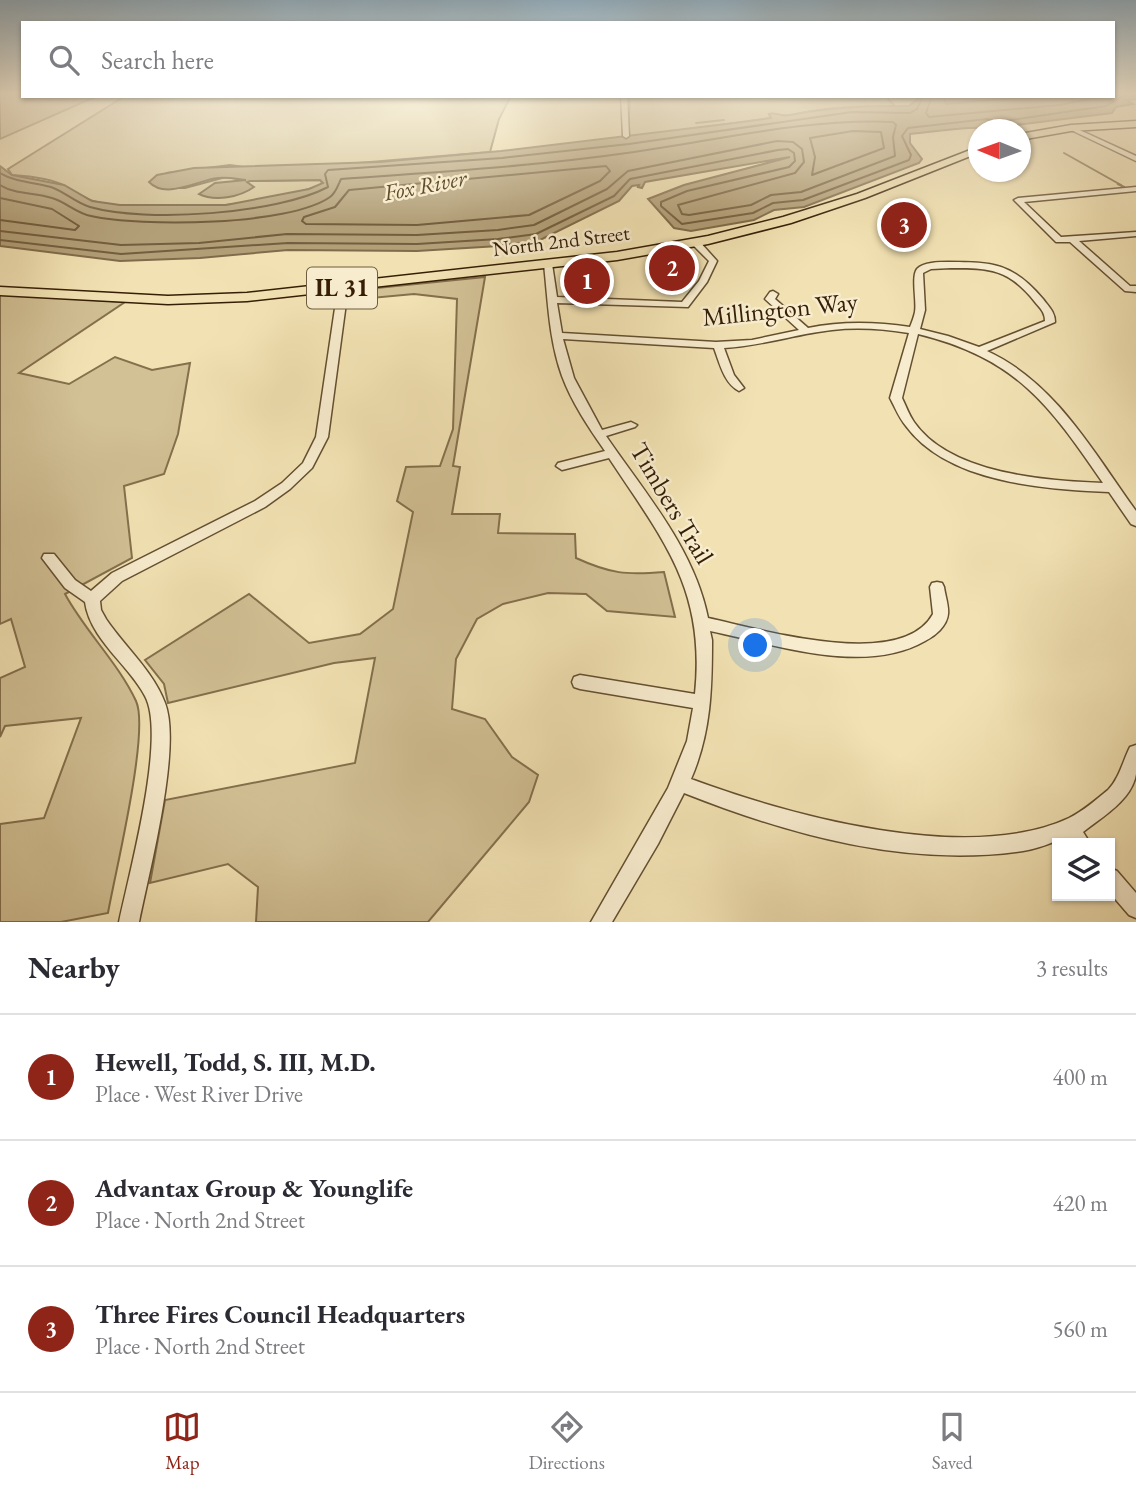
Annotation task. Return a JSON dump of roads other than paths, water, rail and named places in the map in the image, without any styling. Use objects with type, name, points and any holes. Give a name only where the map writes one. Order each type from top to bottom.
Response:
[{"type":"main road","name":"North 2nd Street","points":[[134,299],[215,299],[343,288],[548,264],[696,243],[827,208],[968,154]]},
{"type":"main road","name":"IL 31","points":[[0,291],[134,299]]},
{"type":"street","points":[[1088,136],[1136,159]]},
{"type":"street","points":[[1125,154],[1136,153]]},
{"type":"street","points":[[1018,200],[1136,189]]},
{"type":"street","points":[[1018,200],[1059,240],[1136,234]]},
{"type":"street","points":[[1073,240],[1132,289]]},
{"type":"street","points":[[553,300],[685,305],[703,282],[713,261],[696,243]]},
{"type":"street","name":"Timbers Trail","points":[[548,264],[558,336],[566,373],[574,392],[682,558],[704,623],[706,666],[700,727],[680,783],[601,922]]},
{"type":"street","points":[[978,351],[1051,319],[1022,280],[1003,268],[985,264],[922,268],[919,273],[920,310],[896,398],[911,425],[928,441],[971,466],[1001,477],[1062,487],[1112,488]]},
{"type":"street","points":[[92,599],[117,577],[260,505],[308,465],[322,437],[343,288]]},
{"type":"street","points":[[773,294],[770,299],[805,331]]},
{"type":"street","name":"Millington Way","points":[[558,336],[718,345],[763,341],[805,331],[863,326],[914,332],[978,351],[1031,384],[1136,521]]},
{"type":"street","points":[[718,345],[729,375],[739,388]]},
{"type":"street","points":[[600,434],[631,425]]},
{"type":"street","points":[[562,466],[613,453]]},
{"type":"street","points":[[49,558],[71,584],[92,599],[95,617],[145,681],[159,707],[157,767],[130,922]]},
{"type":"street","points":[[704,623],[839,650],[862,652],[891,649],[912,642],[931,631],[941,614],[937,587]]},
{"type":"street","points":[[580,682],[703,702]]},
{"type":"street","points":[[680,783],[720,800],[835,830],[936,846],[997,847],[1074,836],[1114,797],[1127,779],[1136,753]]},
{"type":"street","points":[[1115,884],[1136,908]]},
{"type":"water","name":"Fox River","points":[[626,136],[910,136],[910,143],[922,159],[919,163],[804,207],[774,210],[754,220],[691,231],[674,228],[648,199],[684,185],[790,157],[645,182],[642,188],[638,187],[639,185],[632,186],[619,201],[538,241],[499,246],[417,251],[288,250],[200,258],[120,261],[0,246],[0,166],[12,175],[64,185],[92,201],[120,205],[226,205],[309,189],[323,183],[320,180],[250,181],[247,182],[254,187],[235,196],[212,198],[199,194],[215,183],[246,180],[218,178],[173,189],[156,187],[149,182],[157,175],[194,168],[380,162]]},
{"type":"waterway","points":[[1064,153],[1121,185]]},
{"type":"waterway","points":[[1118,184],[1124,187]]},
{"type":"place","name":"Three Fires Council Headquarters","points":[[904,225]]},
{"type":"place","name":"Advantax Group & Younglife","points":[[672,268]]},
{"type":"place","name":"Hewell, Todd, S. III, M.D.","points":[[587,281]]}]
